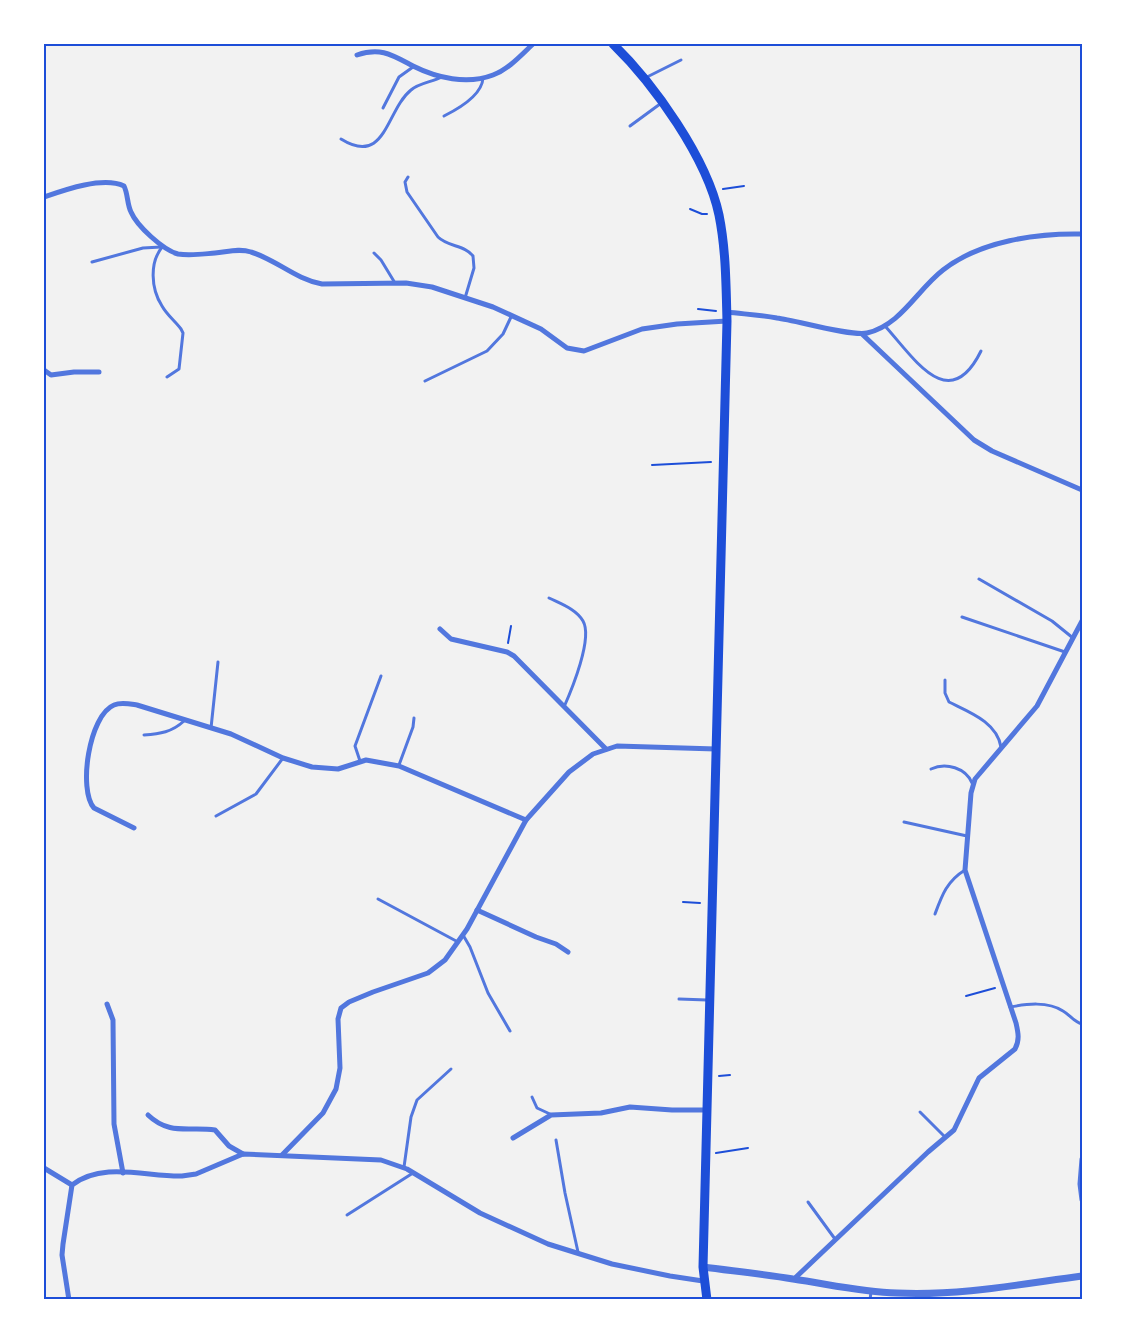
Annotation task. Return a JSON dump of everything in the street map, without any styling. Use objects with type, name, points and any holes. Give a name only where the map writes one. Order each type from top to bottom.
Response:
[{"type":"highway","points":[[613,44],[643,78],[682,130],[706,174],[718,213],[724,251],[727,316],[703,1267],[707,1299]]},
{"type":"street","points":[[357,55],[375,50],[397,57],[442,78],[471,80],[495,75],[533,44]]},
{"type":"street","points":[[44,197],[63,190],[93,184],[120,184],[124,186],[132,215],[140,226],[161,247],[177,254],[250,251],[306,281],[322,284],[417,284],[493,308],[541,328],[567,348],[585,351],[642,329],[727,316],[777,318],[862,334],[885,326],[902,313],[943,270],[960,259],[996,244],[1029,236],[1083,234]]},
{"type":"street","points":[[862,334],[974,440],[992,451],[1083,490]]},
{"type":"street","points":[[44,370],[51,375],[99,372]]},
{"type":"street","points":[[794,1279],[946,1138],[958,1125],[979,1078],[1015,1049],[1018,1032],[965,870],[973,785],[978,775],[1037,706],[1083,621]]},
{"type":"street","points":[[440,629],[451,639],[507,652],[522,662],[606,749]]},
{"type":"street","points":[[134,828],[94,808],[89,803],[87,794],[89,749],[93,734],[102,716],[114,705],[137,705],[231,734],[283,758],[331,769],[338,769],[360,761],[378,761],[399,766],[526,820]]},
{"type":"street","points":[[282,1155],[323,1113],[336,1089],[340,1068],[338,1019],[341,1008],[349,1002],[428,974],[445,960],[463,935],[526,820],[569,772],[586,758],[606,749],[632,745],[716,749]]},
{"type":"street","points":[[477,910],[536,938],[556,944],[568,952]]},
{"type":"street","points":[[107,1004],[113,1020],[114,1124],[123,1173]]},
{"type":"street","points":[[513,1138],[551,1115],[601,1113],[630,1107],[706,1110]]},
{"type":"street","points":[[148,1115],[160,1125],[172,1129],[214,1130],[229,1146],[243,1155]]},
{"type":"street","points":[[72,1185],[94,1173],[182,1176],[196,1174],[243,1155],[381,1160],[404,1168],[480,1213],[530,1237],[578,1254],[648,1272],[704,1281]]},
{"type":"street","points":[[1083,1159],[1080,1184],[1083,1200]]},
{"type":"street","points":[[44,1168],[72,1185]]},
{"type":"street","points":[[69,1299],[62,1255],[72,1185]]},
{"type":"street","points":[[703,1267],[794,1279],[870,1296],[984,1289],[1083,1276]]},
{"type":"lane","points":[[643,78],[681,60]]},
{"type":"lane","points":[[383,108],[399,77],[414,66]]},
{"type":"lane","points":[[341,139],[359,148],[369,146],[387,128],[401,101],[411,90],[442,78]]},
{"type":"lane","points":[[444,116],[475,95],[481,88],[483,78]]},
{"type":"lane","points":[[630,126],[662,103]]},
{"type":"lane","points":[[408,177],[405,182],[407,192],[438,237],[442,241],[470,252],[473,256],[474,268],[465,298]]},
{"type":"lane","points":[[92,262],[143,248],[161,247],[154,263],[155,289],[163,309],[183,333],[179,369],[167,377]]},
{"type":"lane","points":[[374,254],[381,260],[395,283]]},
{"type":"lane","points":[[425,381],[487,351],[503,334],[512,317]]},
{"type":"lane","points":[[885,326],[925,369],[945,382],[958,380],[977,359],[981,351]]},
{"type":"lane","points":[[980,579],[1052,621],[1073,638]]},
{"type":"lane","points":[[549,598],[573,611],[585,624],[586,634],[578,670],[564,707]]},
{"type":"lane","points":[[962,616],[1065,652]]},
{"type":"lane","points":[[212,728],[218,662]]},
{"type":"lane","points":[[360,761],[355,746],[381,676]]},
{"type":"lane","points":[[945,680],[945,693],[949,702],[967,710],[992,728],[1000,738],[1001,749]]},
{"type":"lane","points":[[399,766],[414,718]]},
{"type":"lane","points":[[144,735],[160,734],[172,730],[186,720]]},
{"type":"lane","points":[[216,816],[256,794],[283,758]]},
{"type":"lane","points":[[931,769],[940,766],[954,768],[967,775],[973,785]]},
{"type":"lane","points":[[904,822],[967,836]]},
{"type":"lane","points":[[935,914],[944,889],[950,880],[965,870]]},
{"type":"lane","points":[[378,898],[458,942]]},
{"type":"lane","points":[[463,935],[489,993],[510,1031]]},
{"type":"lane","points":[[679,999],[709,1000]]},
{"type":"lane","points":[[1010,1007],[1027,1004],[1054,1007],[1062,1010],[1075,1022],[1083,1024]]},
{"type":"lane","points":[[404,1168],[411,1117],[417,1100],[451,1069]]},
{"type":"lane","points":[[532,1097],[537,1108],[551,1115]]},
{"type":"lane","points":[[920,1112],[946,1138]]},
{"type":"lane","points":[[556,1140],[578,1254]]},
{"type":"lane","points":[[347,1215],[413,1173]]},
{"type":"lane","points":[[808,1202],[836,1240]]},
{"type":"path","points":[[711,191],[744,186]]},
{"type":"path","points":[[690,209],[702,214],[718,213]]},
{"type":"path","points":[[698,309],[727,316]]},
{"type":"path","points":[[652,465],[723,461]]},
{"type":"path","points":[[507,652],[511,626]]},
{"type":"path","points":[[683,902],[698,903],[712,900]]},
{"type":"path","points":[[966,996],[1004,986]]},
{"type":"path","points":[[705,1155],[748,1148]]}]
